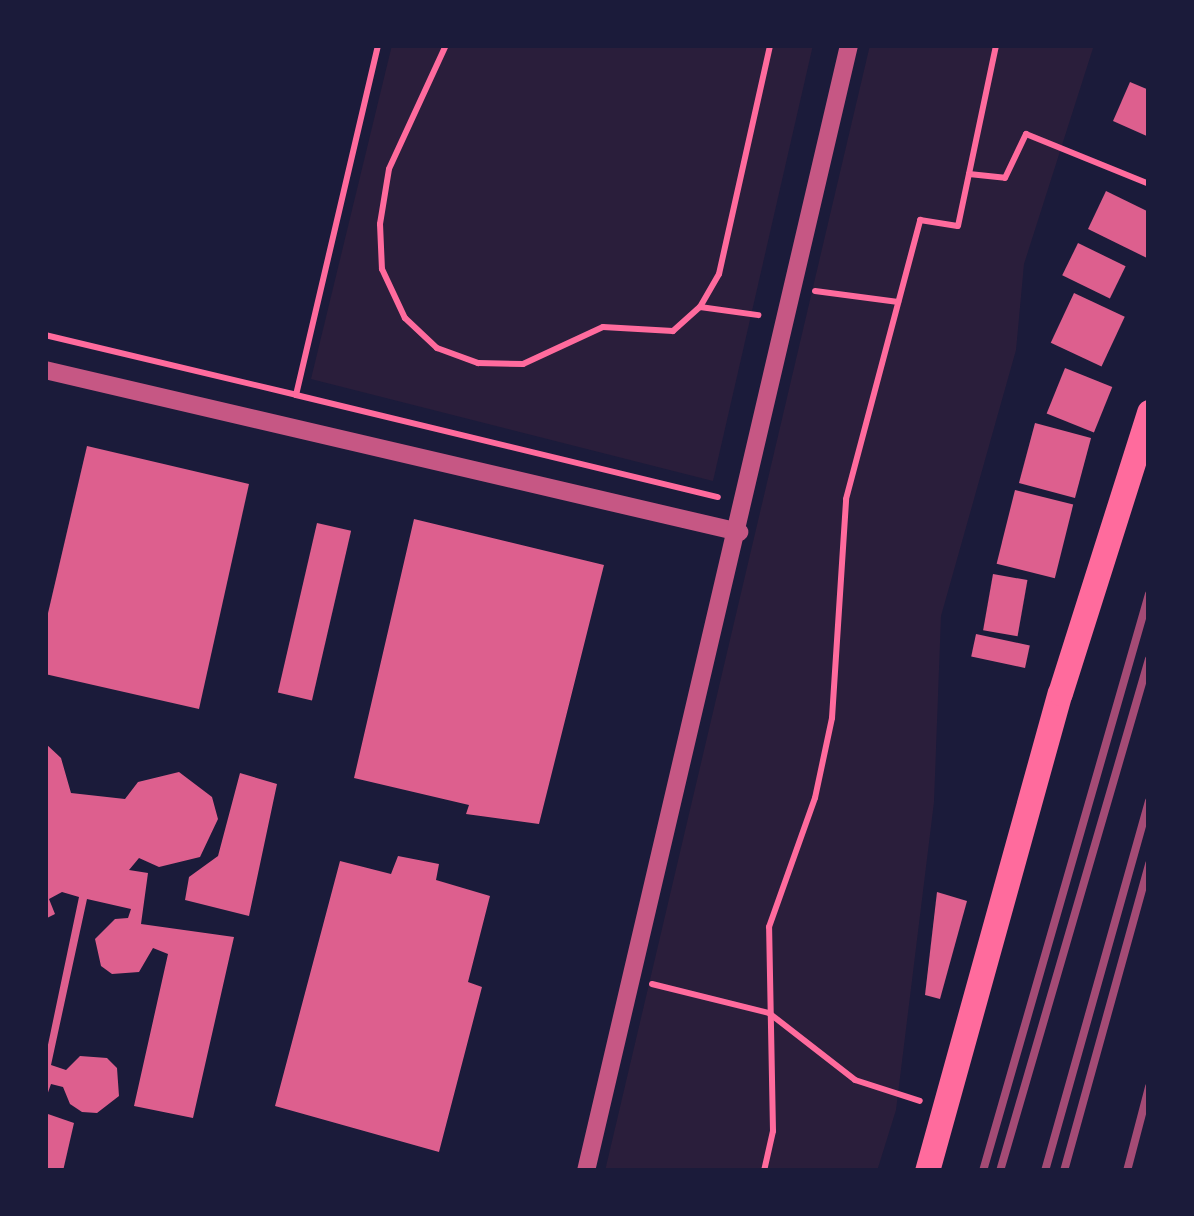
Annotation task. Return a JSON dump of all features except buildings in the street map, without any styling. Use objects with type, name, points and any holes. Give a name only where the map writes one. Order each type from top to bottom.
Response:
[{"type":"highway","points":[[927,1171],[1060,693],[1149,412]]},
{"type":"street","points":[[586,1171],[739,532],[849,45]]},
{"type":"street","points":[[45,370],[739,532]]},
{"type":"path","points":[[296,395],[378,45]]},
{"type":"path","points":[[446,45],[389,169],[380,224],[382,269],[405,318],[437,348],[478,363],[523,364],[603,327],[673,331],[700,307],[719,274],[770,45]]},
{"type":"path","points":[[764,1171],[773,1132],[769,926],[815,798],[832,718],[838,575],[854,465],[920,220],[958,226],[996,45]]},
{"type":"path","points":[[969,174],[1005,178],[1026,134],[1149,184]]},
{"type":"path","points":[[45,335],[720,498],[723,480]]},
{"type":"path","points":[[632,979],[769,1012],[855,1080],[944,1108]]},
{"type":"shaded area","points":[[392,45],[813,45],[713,481],[311,379]]},
{"type":"shaded area","points":[[870,45],[1094,45],[1024,264],[1016,350],[941,616],[934,802],[896,1110],[877,1171],[605,1171]]},
{"type":"railway","points":[[983,1171],[1149,594]]},
{"type":"railway","points":[[1000,1171],[1149,659]]},
{"type":"railway","points":[[1045,1171],[1149,801]]},
{"type":"railway","points":[[1064,1171],[1149,864]]},
{"type":"railway","points":[[1127,1171],[1149,1087]]}]
